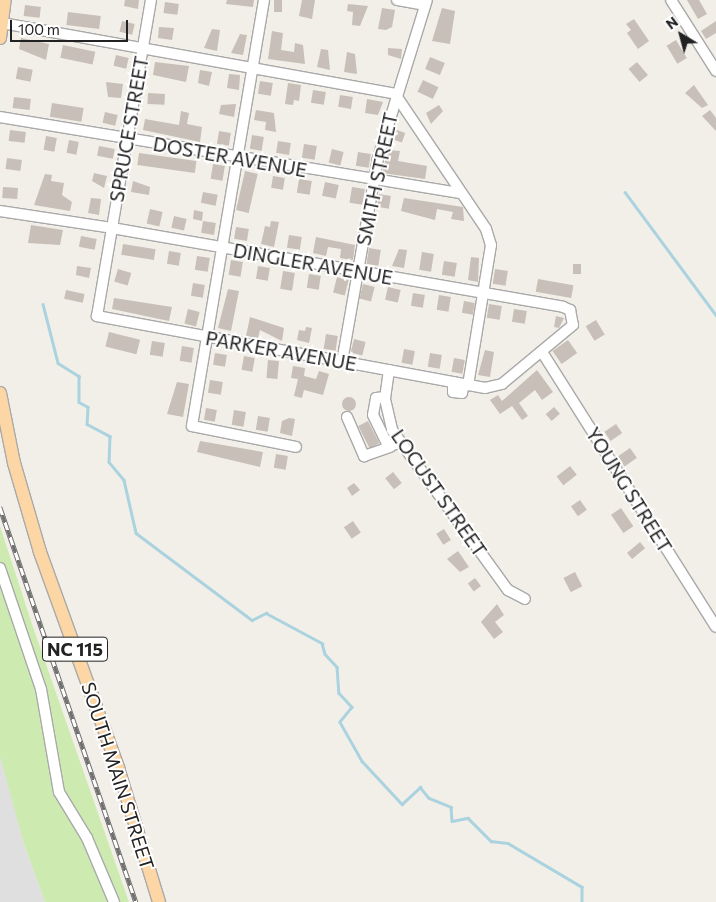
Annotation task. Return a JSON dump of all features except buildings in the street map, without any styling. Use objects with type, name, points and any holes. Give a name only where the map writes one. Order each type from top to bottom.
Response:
[{"type":"main road","points":[[0,38],[5,0]]},
{"type":"main road","name":"SOUTH MAIN STREET","points":[[0,393],[14,463],[40,552],[118,768],[158,902]]},
{"type":"street","name":"SPRUCE STREET","points":[[112,228],[151,0]]},
{"type":"street","points":[[264,0],[192,426],[296,447]]},
{"type":"street","points":[[397,0],[426,2]]},
{"type":"street","points":[[671,0],[716,71]]},
{"type":"street","name":"SMITH STREET","points":[[342,362],[374,180],[395,94],[426,2]]},
{"type":"street","points":[[2,23],[142,50],[253,67],[395,94],[491,244],[484,293],[466,384]]},
{"type":"street","name":"DOSTER AVENUE","points":[[0,117],[237,159],[460,193]]},
{"type":"street","name":"DINGLER AVENUE","points":[[0,210],[484,293],[570,310],[573,325],[542,352]]},
{"type":"street","name":"PARKER AVENUE","points":[[112,228],[97,316],[207,338],[466,384],[502,384],[542,352]]},
{"type":"street","name":"YOUNG STREET","points":[[542,352],[716,627]]},
{"type":"street","name":"LOCUST STREET","points":[[389,370],[386,413],[400,443],[508,590],[525,599]]},
{"type":"street","points":[[386,397],[376,398],[373,415],[390,447]]},
{"type":"street","points":[[347,417],[364,456],[400,443]]},
{"type":"street","points":[[0,568],[41,689],[59,792],[86,838],[114,902]]},
{"type":"shaded area","points":[[0,739],[24,844],[45,902],[0,902]]},
{"type":"green space","points":[[0,526],[32,624],[129,902],[45,902],[24,844],[0,756]]},
{"type":"waterway","points":[[625,192],[716,315]]},
{"type":"waterway","points":[[43,304],[58,363],[79,376],[79,402],[88,407],[87,424],[110,436],[109,462],[124,480],[136,533],[252,620],[266,613],[322,643],[325,654],[337,667],[339,693],[352,707],[340,722],[362,761],[402,804],[420,787],[429,798],[451,807],[452,821],[468,818],[491,841],[508,843],[582,887],[582,902]]},
{"type":"railway","points":[[0,507],[136,902]]}]
